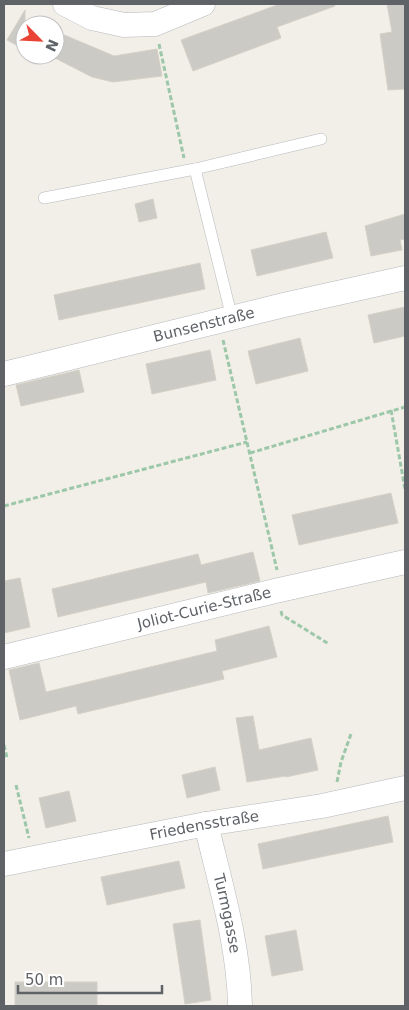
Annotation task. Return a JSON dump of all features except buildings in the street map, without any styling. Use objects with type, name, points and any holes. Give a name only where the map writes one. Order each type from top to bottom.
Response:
[{"type":"street","points":[[65,4],[92,18],[124,25],[155,24],[203,4]]},
{"type":"street","name":"Bunsenstraße","points":[[4,374],[405,278]]},
{"type":"street","name":"Joliot-Curie-Straße","points":[[4,657],[405,562]]},
{"type":"street","name":"Friedensstraße","points":[[4,864],[206,824],[322,806],[405,788]]},
{"type":"street","name":"Turmgasse","points":[[206,824],[234,944],[240,981],[240,1006]]},
{"type":"lane","points":[[44,198],[191,170],[321,139]]},
{"type":"lane","points":[[191,170],[225,320]]},
{"type":"path","points":[[155,24],[191,170]]},
{"type":"path","points":[[225,320],[247,442],[282,615],[329,644]]},
{"type":"path","points":[[250,453],[405,407]]},
{"type":"path","points":[[390,410],[405,489]]},
{"type":"path","points":[[4,506],[247,442]]},
{"type":"path","points":[[322,806],[320,794],[335,790],[341,762],[351,734]]},
{"type":"path","points":[[4,745],[7,758]]},
{"type":"path","points":[[16,785],[34,858]]}]
